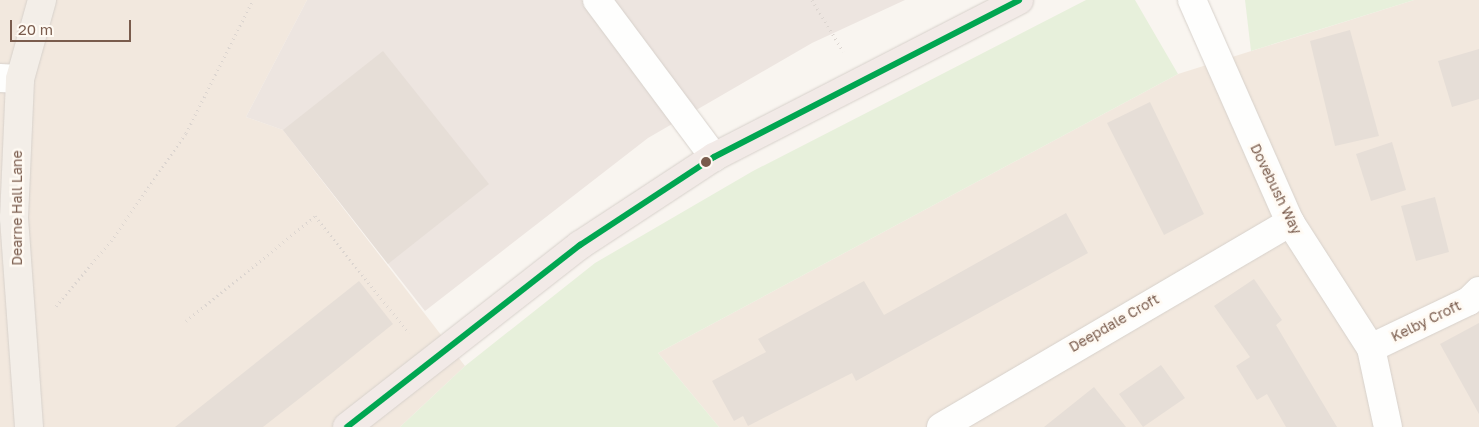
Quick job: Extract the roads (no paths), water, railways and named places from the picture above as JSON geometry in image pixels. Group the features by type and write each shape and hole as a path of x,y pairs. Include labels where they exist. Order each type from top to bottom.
{"highway":[{"path":"347,427 580,245 714,158 860,80 1019,0"}],"main road":[{"name":"Dearne Hall Lane","path":"33,424 20,348 10,79 42,0"}],"street":[{"path":"597,0 714,158"},
{"name":"Dovebush Way","path":"1192,0 1290,222 1371,348 1388,427"},
{"name":"Deepdale Croft","path":"941,427 1290,222"},
{"name":"Kelby Croft","path":"1371,348 1469,301 1479,291"}]}
